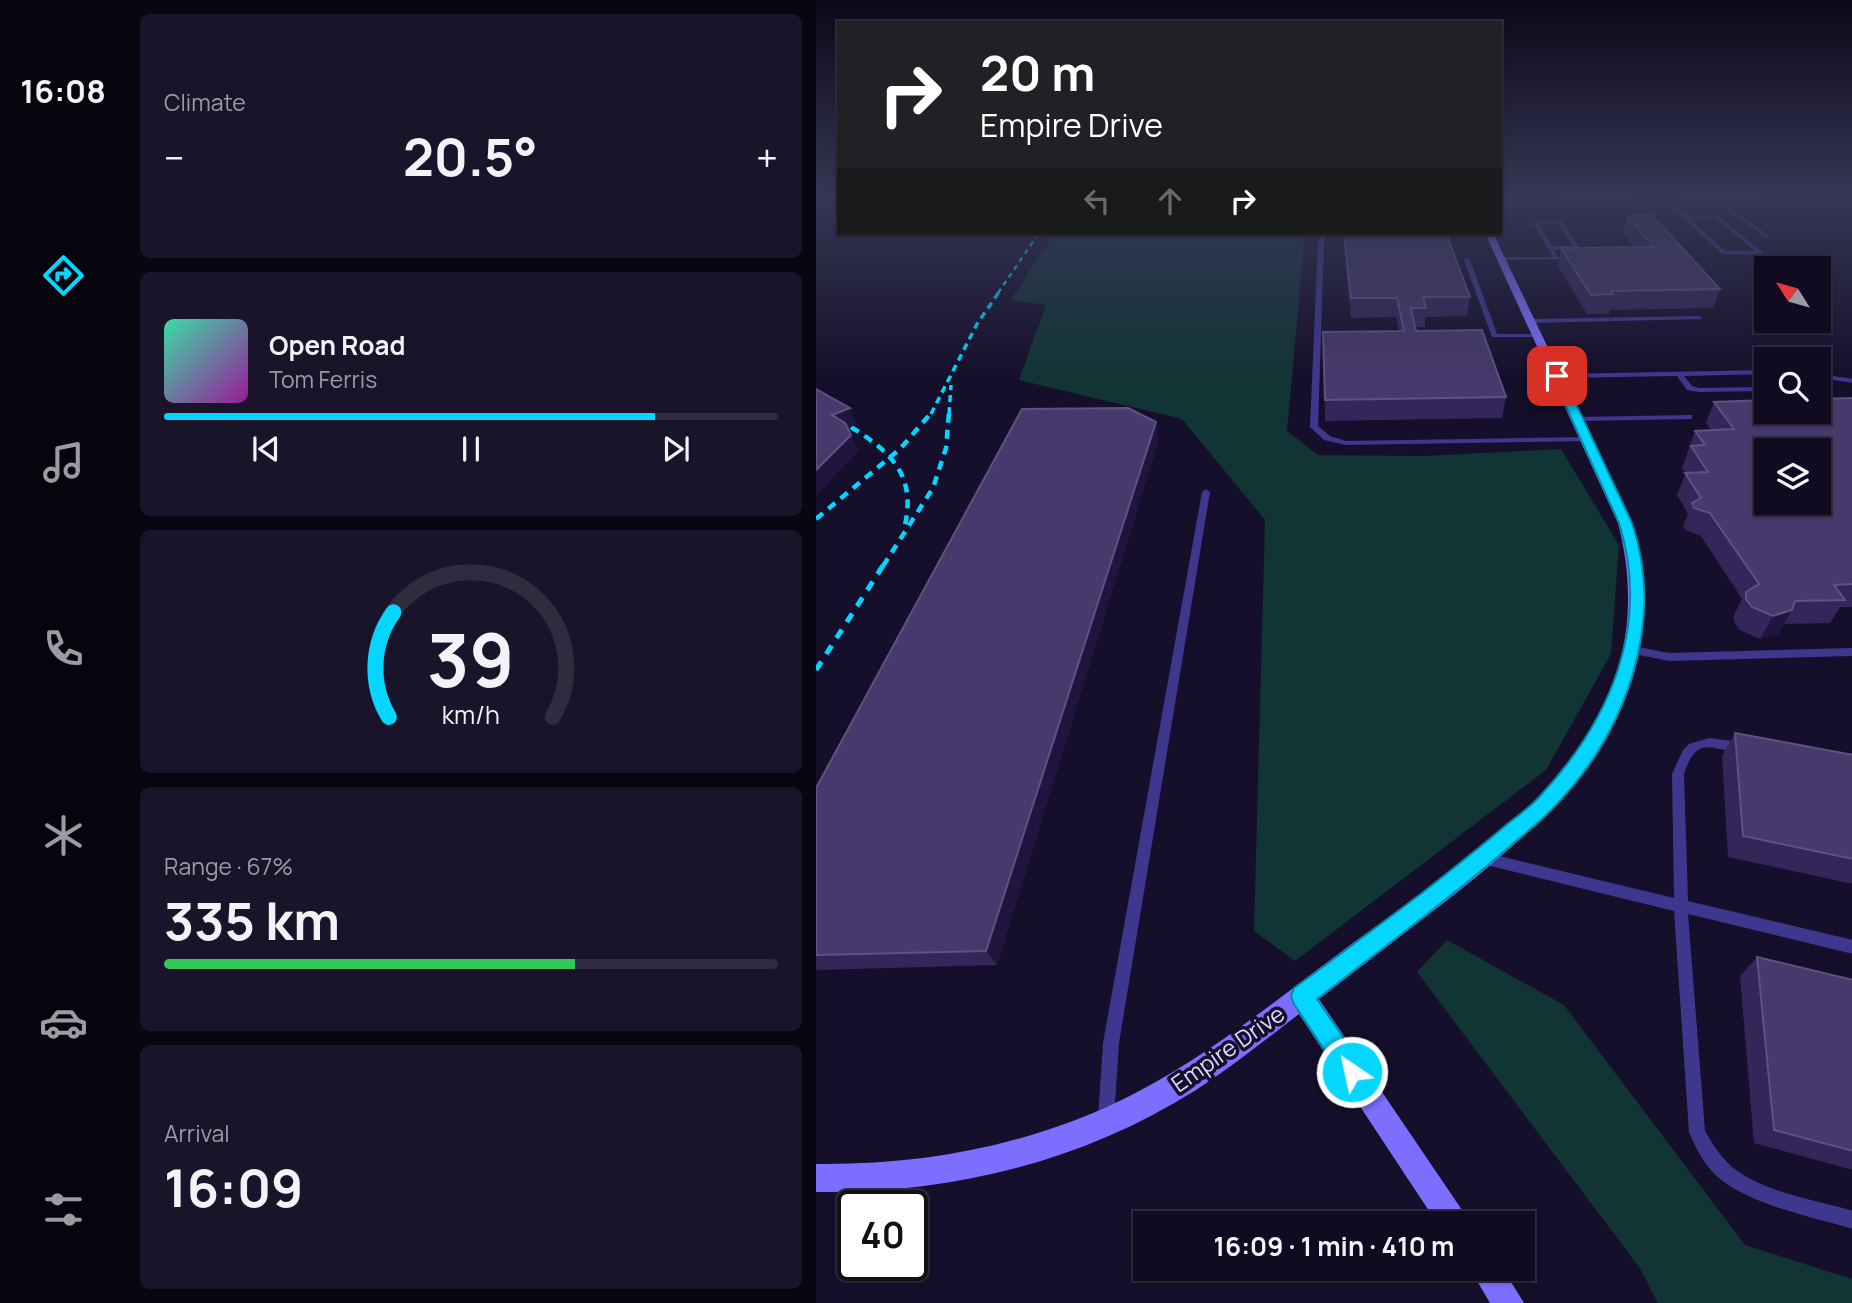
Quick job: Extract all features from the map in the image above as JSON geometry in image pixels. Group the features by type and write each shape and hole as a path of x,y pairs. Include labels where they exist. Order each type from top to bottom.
{"street":[{"name":"Empire Drive","path":"816,1178 881,1179 943,1173 1026,1152 1106,1122 1162,1095 1218,1059 1482,858 1546,803 1576,766 1616,700 1627,674 1638,615 1638,587 1632,543 1587,439 1502,259"},
{"path":"1302,996 1446,1211"},
{"path":"1493,1281 1508,1303"}],"lane":[{"path":"1320,258 1314,427 1327,438 1346,443 1587,439"},
{"path":"1502,259 1573,258"},
{"path":"1467,260 1494,336 1535,328 1699,318"},
{"path":"1557,376 1754,372"},
{"path":"1679,374 1690,388 1699,390 1754,389"},
{"path":"1831,378 1853,381"},
{"path":"1577,419 1689,417"},
{"path":"1106,1122 1111,1042 1206,492"},
{"path":"1633,650 1669,657 1853,652"},
{"path":"1759,751 1719,743 1704,743 1693,747 1683,757 1678,774 1680,906 1697,1132 1708,1154 1728,1174 1758,1189 1853,1220"},
{"path":"1482,858 1853,947"}],"green space":[{"path":"1038,258 1303,258 1287,431 1318,455 1423,456 1561,449 1619,545 1611,654 1546,770 1295,961 1254,931 1265,520 1182,419 1019,380 1046,305 1011,300"},
{"path":"1447,940 1564,1005 1745,1245 1852,1279 1852,1303 1658,1303 1639,1267 1417,972"}],"building":[{"path":"1347,258 1455,258 1470,297 1423,297 1426,308 1411,308 1416,331 1482,330 1506,397 1325,400 1323,332 1404,331 1397,298 1351,298"},
{"path":"1567,258 1691,258 1720,289 1611,291 1613,294 1591,295"},
{"path":"816,389 850,408 832,415 845,423 851,435 816,470"},
{"path":"1853,398 1853,584 1834,585 1845,600 1795,601 1792,610 1773,616 1752,607 1746,599 1746,592 1759,584 1710,513 1694,508 1692,503 1701,498 1685,473 1708,472 1691,446 1705,445 1695,431 1734,429 1714,402 1754,400 1754,424 1831,424 1831,399"},
{"path":"1128,408 1156,422 986,951 816,955 816,788 1022,409"},
{"path":"1735,733 1853,755 1853,859 1743,836"},
{"path":"1757,957 1853,980 1853,1151 1774,1130"}],"railway":[{"path":"998,293 1022,258"},
{"path":"931,414 977,324 999,292"},
{"path":"949,414 951,385"},
{"path":"890,457 932,412"},
{"path":"883,566 933,488 946,448 949,412"},
{"path":"851,427 890,457"},
{"path":"816,519 890,457"},
{"path":"890,457 903,479 907,492 905,525"},
{"path":"816,670 884,564"}],"route":[{"path":"1352,1072 1302,996 1472,867 1546,803 1601,730 1627,674 1638,615 1636,561 1632,543 1557,376"}]}
